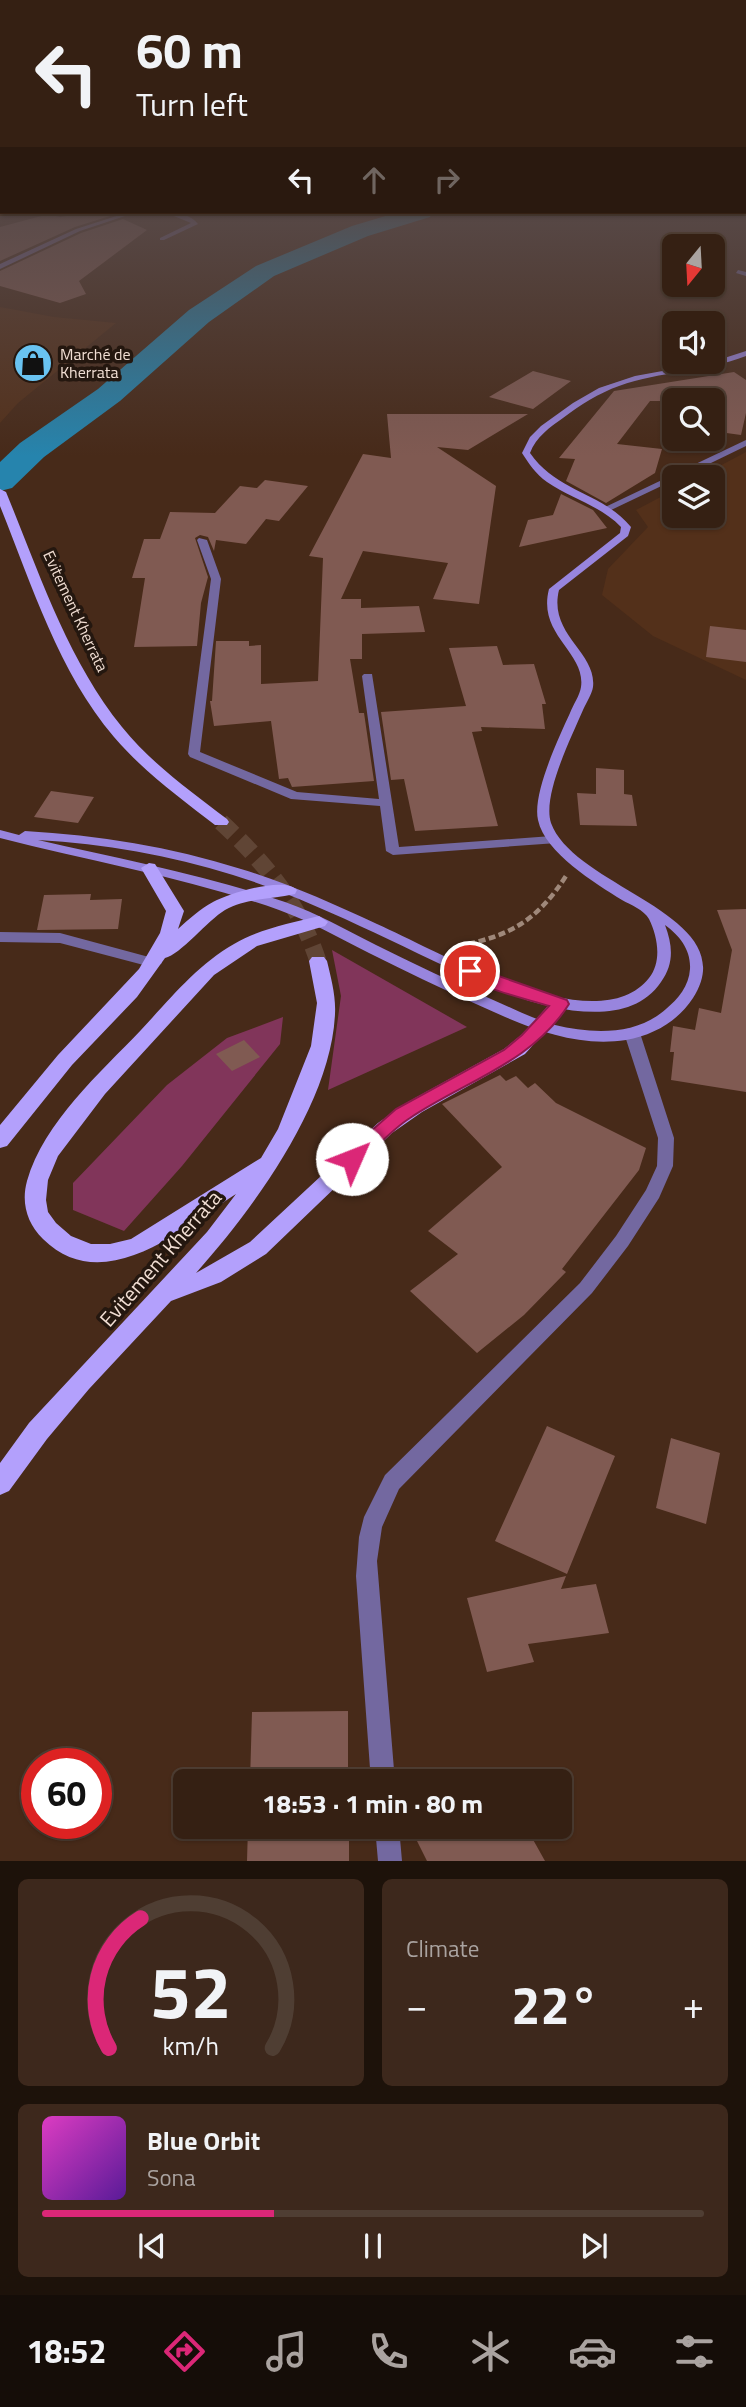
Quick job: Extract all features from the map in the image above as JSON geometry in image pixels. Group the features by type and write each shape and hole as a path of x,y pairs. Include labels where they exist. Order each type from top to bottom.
{"main road":[{"path":"0,834 149,868 245,895 319,922 493,1007 541,1026 582,1035 610,1037 657,1025 681,1003 695,985 699,967 692,944 679,928 575,860 552,840 542,818 544,796 587,687 587,675 557,627 550,612 549,600 554,589 625,534 626,527 606,509 543,477 526,453 529,441 568,410 619,383 711,365 746,353"},
{"name":"Evitement Kherrata","path":"0,492 80,675 116,729 154,771 221,822"},
{"path":"0,834 90,840 156,851 237,872 289,890 492,981 561,1004 610,1005 633,999 647,991 657,979 666,956 665,938 653,913"},
{"path":"149,868 175,911 155,963"},
{"path":"0,1140 43,1084 200,917 215,906 245,895 289,890"},
{"path":"267,1164 139,1245 123,1251 90,1253 75,1249 51,1232 36,1210 37,1184 50,1152 105,1082 183,995 206,972 250,942 269,934 319,922"},
{"name":"Evitement Kherrata","path":"0,1483 36,1431 215,1238 267,1164 299,1109 317,1060 326,1004 318,961"},
{"path":"164,1294 190,1287 237,1263 258,1248 402,1114 510,1054 561,1004"}],"street":[{"path":"606,509 746,443"},
{"path":"202,540 216,579 194,754 295,796 387,803"},
{"path":"368,676 393,850 552,840"},
{"path":"0,937 60,938 155,963"},
{"path":"382,1769 367,1576 366,1547 372,1517 392,1482 586,1288 622,1241 653,1193 666,1166 666,1138 632,1033"},
{"path":"388,1839 390,1861"}],"path":[{"path":"427,952 472,944 519,928 539,915 553,898 575,860"}],"shaded area":[{"name":"Marché de Kherrata","path":"0,307 54,317 116,323 18,403 0,423"},
{"path":"746,452 746,680 653,636 602,595 608,569 648,527 636,510 662,496 662,528 725,528 725,465 722,465"},
{"path":"332,950 467,1027 328,1090 341,996"},
{"path":"283,1017 280,1044 182,1166 124,1231 73,1210 73,1183 167,1085 227,1038"}],"building":[{"path":"0,282 79,282 86,294 60,303 0,286"},
{"path":"533,371 571,381 533,409 489,397"},
{"path":"734,372 746,380 746,413 741,435 725,433 725,388 662,388 662,401 650,401 617,444 662,449 655,473 606,503 566,481 575,459 559,458 614,391"},
{"path":"387,414 528,414 468,450 437,447 496,486 479,604 433,599 448,563 363,551 341,599 361,599 361,608 419,606 425,632 362,634 362,659 350,659 359,713 364,713 374,781 292,787 288,778 279,779 271,721 214,726 210,701 216,641 249,641 249,646 261,645 261,684 318,681 323,558 309,556 363,454 391,458"},
{"path":"265,480 308,486 279,521 266,519 246,544 216,540 214,551 208,537 200,535 195,538 208,577 201,603 197,646 134,647 145,578 132,578 144,539 160,539 170,512 215,513 240,486 257,488"},
{"path":"561,494 593,510 607,528 519,547 528,520 553,515"},
{"path":"710,626 746,630 746,662 706,657"},
{"path":"497,646 503,665 534,664 546,704 542,704 545,729 481,727 482,731 472,732 498,826 415,831 404,779 391,780 381,712 466,706 449,648"},
{"path":"596,768 624,770 624,794 632,795 637,826 580,825 577,793 596,794"},
{"path":"51,791 94,797 78,823 34,817"},
{"path":"91,894 90,900 122,899 118,929 37,930 44,895"},
{"path":"746,909 746,1092 671,1080 673,1026 695,1030 699,1008 721,1013 732,950 717,910"},
{"path":"244,1040 260,1057 232,1071 216,1054"},
{"path":"500,1075 506,1081 516,1076 528,1088 535,1083 556,1103 646,1148 639,1170 562,1269 566,1272 524,1315 477,1353 410,1291 458,1254 428,1231 502,1167 442,1104"},
{"path":"547,1426 615,1456 567,1574 495,1541"},
{"path":"671,1438 720,1453 706,1524 656,1508"},
{"path":"566,1576 561,1589 596,1584 609,1633 528,1644 534,1662 487,1672 467,1598"},
{"path":"348,1711 348,1769 250,1769 252,1712"},
{"path":"248,1839 349,1839 349,1861 247,1861"},
{"path":"416,1839 533,1839 545,1861 427,1861"}],"waterway":[{"path":"0,481 32,450 109,395 199,316 249,282"}],"tunnel":[{"path":"221,822 252,853 291,902 318,961"}],"place":[{"name":"Marché de Kherrata","path":"33,363"}],"route":[{"path":"352,1159 402,1114 510,1054 528,1040 561,1004 470,971"}]}
